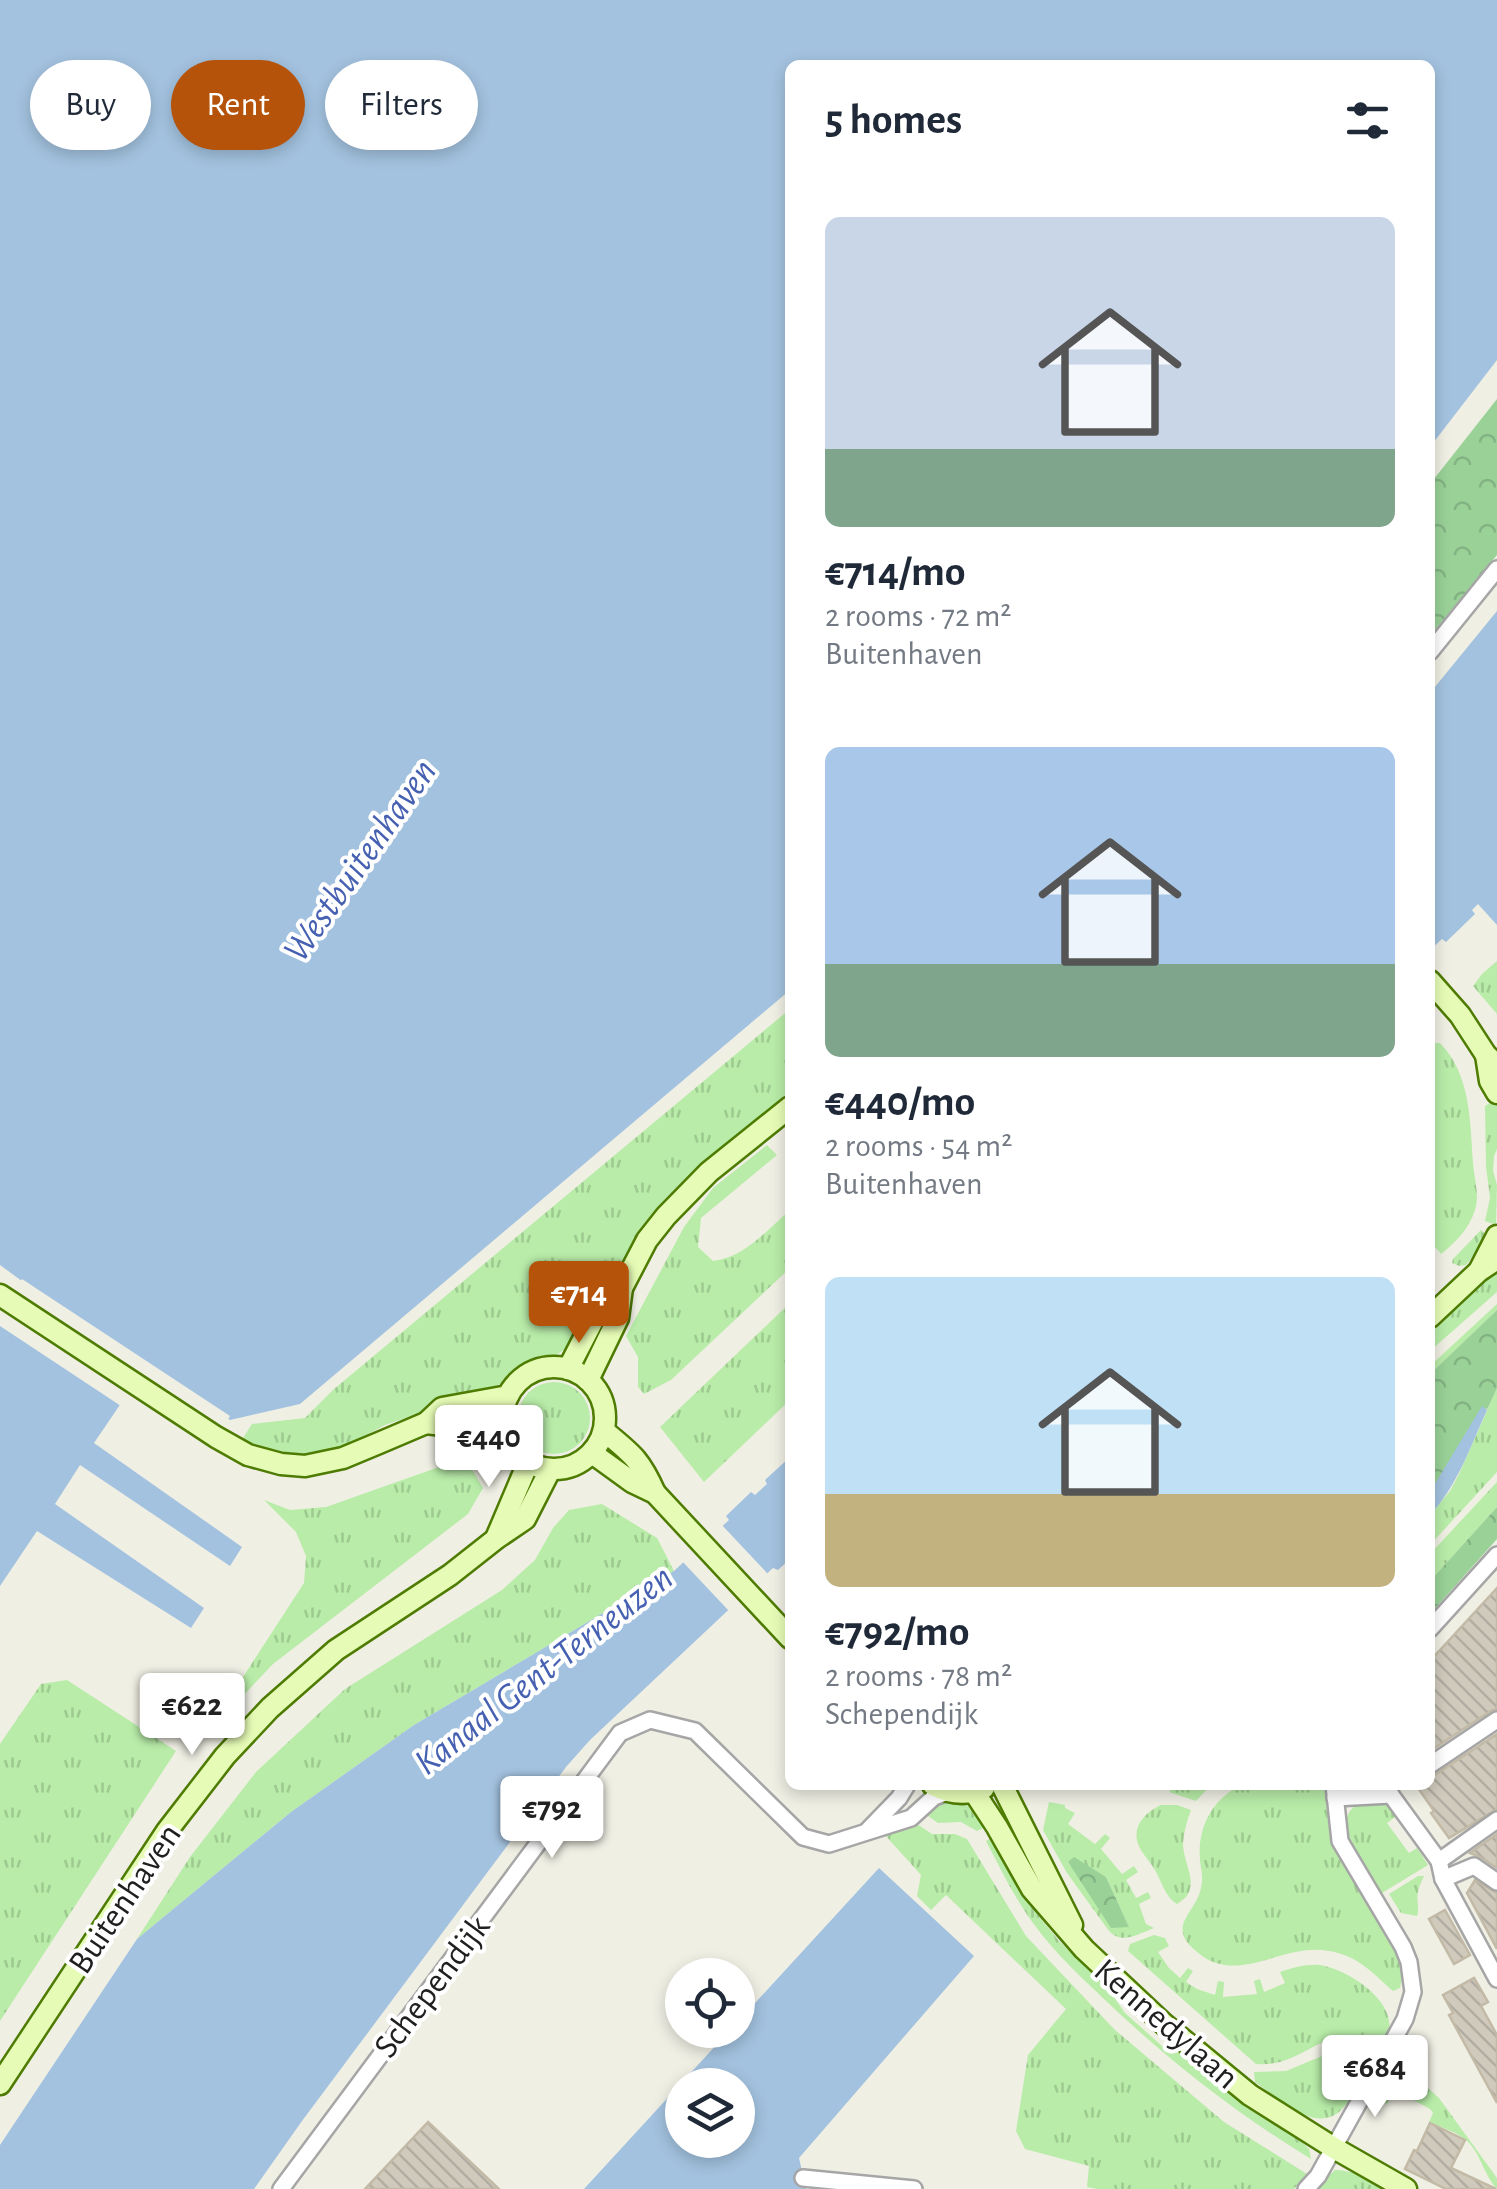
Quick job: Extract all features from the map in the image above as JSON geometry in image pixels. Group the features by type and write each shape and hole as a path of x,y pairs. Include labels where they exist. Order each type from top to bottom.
{"main road":[{"path":"1435,987 1460,1014 1491,1060 1490,1081 1497,1093"},
{"path":"588,1380 618,1318 622,1288 647,1240 708,1172 785,1110"},
{"path":"1435,1313 1488,1265 1497,1236"},
{"path":"568,1369 599,1309 622,1288"},
{"path":"4,1297 216,1437 248,1455 281,1464 305,1466 343,1458 426,1423 442,1408 508,1396"},
{"path":"557,1367 588,1380 604,1408 604,1430 592,1454 573,1466 550,1470 528,1463 506,1437 503,1420 508,1396 516,1384 535,1371 557,1367"},
{"path":"426,1423 451,1426 503,1420"},
{"path":"604,1430 637,1458 656,1494"},
{"path":"592,1454 656,1494 785,1633"},
{"name":"Buitenhaven","path":"497,1538 528,1463"},
{"name":"Buitenhaven","path":"0,2084 167,1831 226,1756 270,1708 336,1650 526,1519 550,1470"},
{"path":"948,1790 961,1794 975,1790"},
{"name":"Kennedylaan","path":"983,1790 997,1826 1032,1889 1084,1949 1164,2025 1250,2096 1406,2189"},
{"name":"Kennedylaan","path":"1004,1790 1084,1949"}],"street":[{"path":"1435,646 1497,569"},
{"path":"1435,1624 1497,1555"},
{"name":"Schependijk","path":"281,2189 620,1732 650,1720 695,1731 802,1837 829,1844 911,1818 939,1790"},
{"path":"1435,1762 1497,1720"},
{"path":"866,1832 904,1790"},
{"path":"1306,2189 1318,2176 1405,2019 1412,1992 1410,1962 1404,1947 1340,1841 1334,1792 1396,1790 1439,1861 1443,1879 1497,1979"},
{"path":"1439,1861 1497,1820"},
{"path":"1443,1879 1474,1866 1497,1882"},
{"path":"803,2178 914,2189"}],"green space":[{"path":"1497,399 1497,555 1435,630 1435,478"},
{"path":"1497,961 1497,1014 1473,986"},
{"path":"785,1013 785,1096 665,1199 572,1344 488,1390 385,1425 342,1448 295,1456 241,1441 252,1424 305,1418 334,1389"},
{"path":"1435,1043 1440,1043 1450,1056 1463,1084 1477,1193 1469,1223 1441,1254 1435,1247"},
{"path":"1495,1100 1496,1225 1485,1221 1490,1198 1485,1106"},
{"path":"767,1145 777,1155 701,1218 698,1247 713,1261 735,1255 785,1214 785,1273 671,1380 644,1394 638,1387 638,1357 626,1336 684,1227 713,1188"},
{"path":"1481,1230 1488,1236 1466,1265 1452,1263 1453,1259"},
{"path":"1497,1270 1497,1292 1435,1347 1435,1327"},
{"path":"1497,1304 1497,1310 1435,1369 1435,1361"},
{"path":"785,1308 785,1405 704,1482 660,1427"},
{"path":"1497,1310 1497,1388 1487,1410 1435,1485 1435,1369"},
{"path":"554,1382 579,1393 590,1418 579,1443 554,1454 529,1443 518,1418 529,1393"},
{"path":"1497,1388 1497,1472 1435,1540 1435,1509 1459,1474"},
{"path":"456,1461 473,1471 483,1488 468,1514 273,1664 204,1737 304,1583 306,1556 296,1532 264,1500 290,1510 326,1507"},
{"path":"1497,1482 1497,1507 1435,1575 1435,1549"},
{"path":"602,1504 657,1538 674,1571 414,1725 291,1812 137,1939 190,1857 256,1772 345,1689 502,1590 535,1560 553,1528 569,1510"},
{"path":"1497,1507 1497,1539 1435,1608 1435,1575"},
{"path":"67,1680 176,1751 0,2021 0,1744 41,1684"},
{"path":"1171,1790 1206,1790 1196,1801"},
{"path":"1325,1790 1334,1849 1396,1951 1403,1974 1400,1988 1393,1991 1357,1961 1340,1953 1311,1950 1227,1965 1212,1961 1188,1943 1183,1926 1201,1890 1203,1831 1213,1809 1230,1792"},
{"path":"1377,1800 1388,1804 1398,1815 1387,1823 1409,1853 1417,1848 1428,1865 1382,1893 1357,1854 1347,1825 1349,1813 1358,1804"},
{"path":"947,1801 970,1808 988,1826 977,1831 961,1822 938,1823 924,1813"},
{"path":"1049,1802 1065,1805 1075,1813 1068,1824 1095,1844 1105,1834 1110,1838 1101,1849 1122,1874 1134,1866 1138,1872 1126,1880 1136,1898 1148,1892 1151,1898 1139,1904 1146,1924 1154,1928 1125,1938 1109,1931 1067,1873 1043,1830","holes":["1074,1858 1106,1877 1129,1927 1068,1863"]},
{"path":"1161,1805 1191,1810 1183,1843 1191,1884 1185,1898 1177,1904 1138,1843 1140,1823"},
{"path":"914,1822 932,1834 955,1834 967,1839 1026,1936 1115,2030 1224,2122 1307,2174 1294,2189 1098,2189 1087,2187 1089,2166 1025,2149 1016,2131 1028,2055 1066,2009 946,1895 931,1910 917,1896 921,1875 885,1835"},
{"path":"994,1836 1038,1915 1107,1987 1125,2013 1162,2046 1184,2055 1303,2143 1311,2159 1256,2124 1178,2065 1069,1965 1015,1896 986,1841"},
{"path":"1074,1857 1106,1877 1129,1927 1111,1928 1068,1862"},
{"path":"1424,1876 1418,1892 1417,1916 1401,1913 1389,1894"},
{"path":"1154,1935 1165,1938 1169,1946 1158,1952 1180,1978 1188,1968 1193,1971 1186,1982 1215,1995 1218,1981 1224,1982 1223,1997 1257,1994 1254,1981 1260,1979 1264,1992 1285,1983 1280,1972 1319,1965 1330,1967 1354,1979 1376,1997 1389,2018 1388,2031 1382,2044 1341,2037 1281,2062 1256,2064 1128,1951 1130,1944"},
{"path":"1353,2047 1375,2054 1352,2096 1333,2116 1310,2117 1298,2112 1255,2082 1254,2072 1286,2071"},
{"path":"1392,2063 1439,2098 1497,2178 1497,2189 1466,2140 1429,2122 1433,2113 1430,2109 1395,2090 1387,2104 1378,2099 1376,2091"},
{"path":"1335,2170 1360,2175 1381,2189 1318,2189"}],"water":[{"name":"Westbuitenhaven","path":"0,0 1497,0 1497,360 1435,441 1435,60 785,60 785,994 300,1404 230,1420 147,1365 94,1443 242,1547 230,1566 80,1465 55,1504 204,1608 191,1628 37,1531 0,1586 0,1322 26,1284 0,1265"},
{"path":"1497,611 1497,925 1478,904 1472,910 1475,914 1446,942 1442,939 1435,945 1435,687"},
{"path":"1482,1406 1487,1410 1463,1465 1435,1508 1435,1484"},
{"name":"Kanaal Gent-Terneuzen","path":"785,1462 785,1564 778,1570 773,1568 566,1767 254,2189 0,2189 0,2145 137,1939 291,1812 414,1725 674,1571 729,1520 726,1516 751,1492 755,1495 767,1484 765,1480"},
{"path":"879,1868 974,1956 799,2158 806,2189 584,2189 665,2101 665,2158 755,2158 755,2068 695,2068 713,2048 755,2048 755,2003"}],"pier":[{"path":"22,1279 230,1416 226,1423 149,1371 124,1408 0,1326 0,1313"},
{"path":"720,1523 768,1574 729,1611 681,1560"}],"building":[{"path":"1497,1588 1497,1709 1435,1748 1435,1656"},
{"path":"1497,1734 1497,1809 1449,1838 1419,1790 1435,1790 1436,1774"},
{"path":"1497,1834 1497,1868 1470,1853"},
{"path":"1475,1880 1497,1893 1497,1949 1467,1893"},
{"path":"1445,1910 1470,1955 1454,1964 1429,1919"},
{"path":"1474,1978 1488,2002 1481,2006 1497,2035 1497,2103 1449,2015 1453,2013 1443,1995"},
{"path":"428,2122 499,2189 365,2189"},
{"path":"1430,2123 1465,2140 1451,2168 1496,2189 1446,2189 1405,2169"}]}
